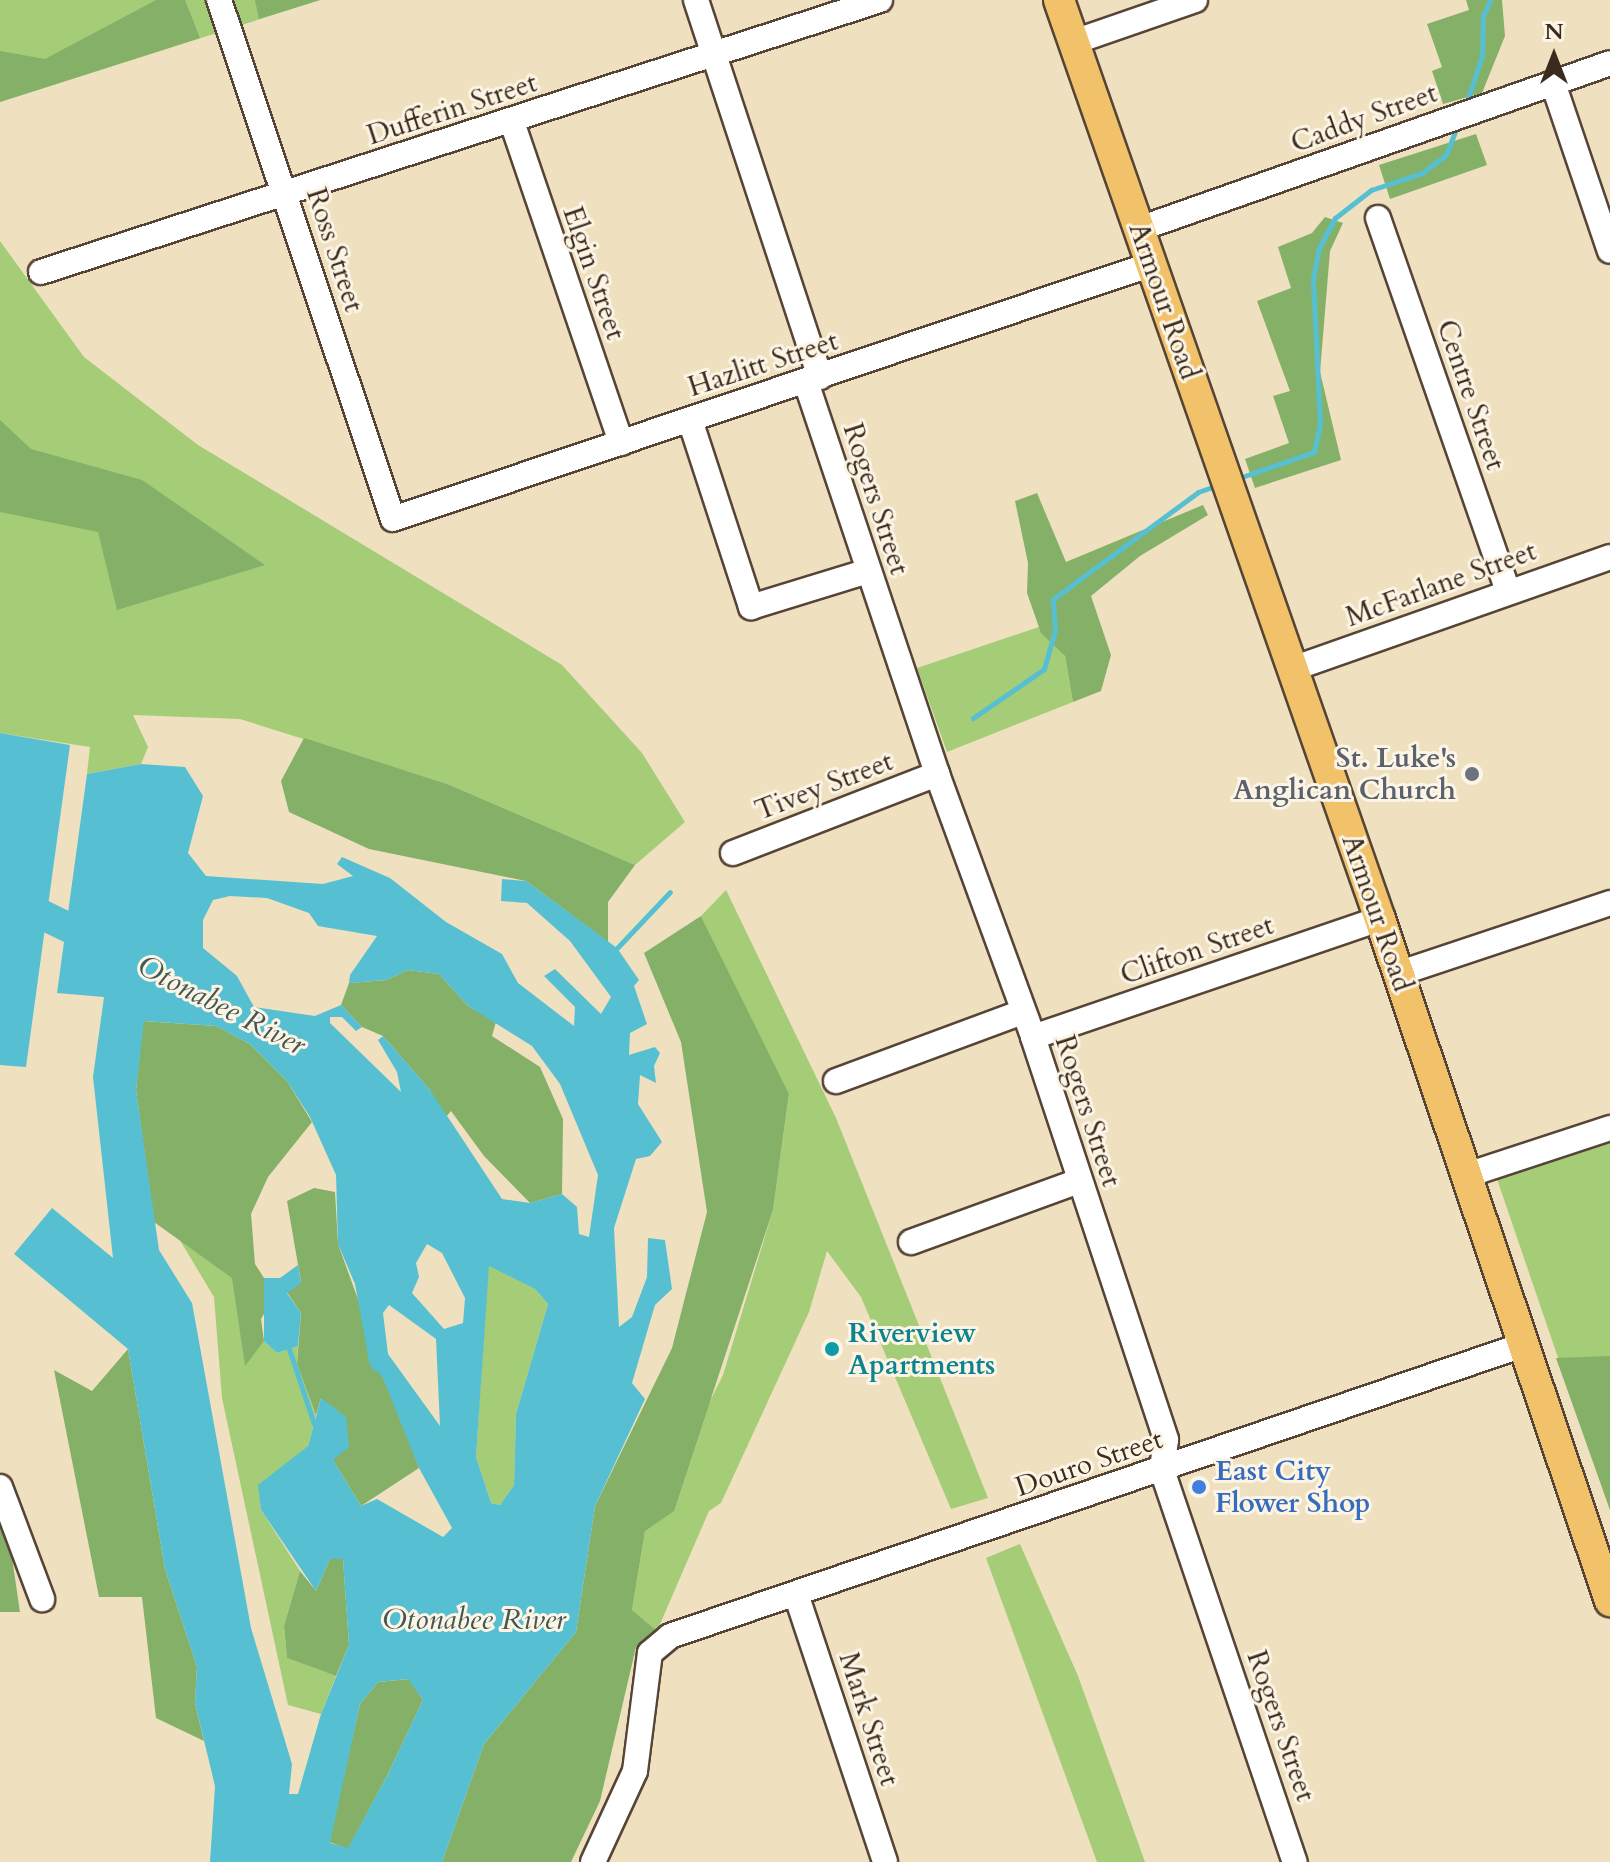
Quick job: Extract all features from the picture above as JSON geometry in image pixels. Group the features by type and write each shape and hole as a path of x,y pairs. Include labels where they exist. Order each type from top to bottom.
{"main road":[{"name":"Armour Road","path":"1059,0 1380,919 1526,1344 1610,1601"}],"street":[{"name":"Ross Street","path":"219,0 393,519"},
{"name":"Rogers Street","path":"696,0 813,379 868,571 937,774 1033,1037 1166,1440 1162,1470 1295,1862"},
{"name":"Dufferin Street","path":"41,272 512,122 880,0"},
{"path":"1074,42 1195,0"},
{"name":"Caddy Street","path":"1139,229 1610,63"},
{"path":"1553,83 1610,251"},
{"name":"Elgin Street","path":"512,122 621,443"},
{"name":"Centre Street","path":"1378,218 1508,591"},
{"name":"Hazlitt Street","path":"393,519 1152,264"},
{"path":"690,420 751,607 868,571"},
{"name":"McFarlane Street","path":"1292,669 1610,557"},
{"name":"Tivey Street","path":"733,853 937,774"},
{"path":"1397,974 1610,903"},
{"name":"Clifton Street","path":"1033,1037 1380,919"},
{"path":"836,1081 1023,1012"},
{"path":"1467,1175 1610,1128"},
{"path":"911,1242 1079,1181"},
{"name":"Douro Street","path":"593,1862 635,1771 650,1653 670,1636 1526,1344"},
{"path":"0,1487 42,1599"},
{"name":"Mark Street","path":"796,1594 885,1862"}],"green space":[{"path":"0,0 320,0 0,102"},
{"path":"156,0 185,0 200,38 0,102 0,51 45,59"},
{"path":"255,0 320,0 259,19"},
{"path":"1466,0 1502,0 1505,36 1482,93 1443,104 1432,71 1442,67 1427,24 1469,10"},
{"path":"1476,134 1487,165 1390,199 1379,165"},
{"path":"1325,217 1343,223 1330,251 1320,372 1341,460 1255,488 1245,459 1289,443 1273,396 1290,391 1257,301 1291,288 1278,247 1312,233"},
{"path":"0,241 84,357 198,445 562,665 642,753 685,822 635,865 450,785 240,719 133,715 148,747 141,764 87,774 90,747 0,733"},
{"path":"0,420 31,449 142,480 265,565 117,610 98,532 0,512"},
{"path":"1037,493 1066,562 1203,505 1208,515 1140,556 1091,596 1111,655 1101,691 1073,702 1065,656 1041,633 1027,593 1028,563 1015,501"},
{"path":"1039,627 1065,656 1073,702 947,752 917,668"},
{"path":"304,738 450,785 635,865 608,902 608,942 526,881 369,849 289,812 281,781"},
{"path":"726,890 836,1118 988,1498 951,1509 861,1297 827,1251 809,1312 721,1503 709,1511 657,1631 632,1610 645,1531 723,1375 773,1210 789,1095 701,916"},
{"path":"701,916 789,1094 773,1210 674,1511 645,1531 632,1610 657,1631 636,1647 600,1801 571,1862 442,1862 484,1744 576,1632 595,1506 672,1348 707,1212 681,1042 644,953"},
{"path":"408,970 439,974 468,1006 496,1022 492,1036 540,1067 563,1119 562,1194 530,1203 484,1156 451,1111 445,1118 430,1090 383,1036 362,1027 341,1005 349,983 386,980"},
{"path":"143,1021 216,1026 250,1044 287,1081 312,1122 268,1177 251,1214 255,1264 264,1278 268,1307 261,1319 264,1341 245,1366 232,1278 154,1222 136,1090"},
{"path":"1610,1141 1610,1510 1497,1179"},
{"path":"314,1188 335,1192 338,1244 419,1468 361,1506 333,1460 321,1398 316,1415 297,1364 301,1313 287,1292 301,1282 287,1201"},
{"path":"178,1237 233,1278 245,1365 264,1341 277,1353 298,1346 297,1364 316,1415 308,1446 259,1486 261,1510 300,1571 284,1626 287,1658 336,1676 321,1714 288,1705 222,1398 214,1297"},
{"path":"488,1265 535,1289 548,1304 516,1414 514,1485 500,1505 491,1503 476,1457"},
{"path":"128,1349 165,1569 197,1667 195,1703 204,1741 156,1718 142,1597 99,1597 54,1370 92,1391"},
{"path":"1610,1356 1610,1510 1556,1358"},
{"path":"0,1528 12,1558 20,1612 0,1612"},
{"path":"1020,1544 1078,1676 1145,1862 1097,1862 986,1558"},
{"path":"330,1559 343,1559 349,1645 336,1676 287,1658 284,1626 300,1571 316,1591"},
{"path":"409,1679 423,1700 387,1776 348,1849 329,1842 360,1704 378,1682"}],"water":[{"path":"0,733 70,745 26,1067 0,1065"},
{"name":"Otonabee River","path":"141,764 185,767 203,796 188,853 206,876 323,884 353,876 337,864 342,857 390,878 446,922 502,954 518,983 574,1026 575,1007 544,976 555,969 601,1014 611,997 570,941 527,903 501,901 502,879 526,881 617,948 639,980 634,986 647,1024 630,1033 629,1055 655,1047 660,1053 654,1066 656,1083 640,1075 638,1104 662,1142 650,1156 636,1159 614,1228 619,1327 632,1317 647,1277 648,1238 665,1240 672,1289 655,1305 632,1383 645,1399 595,1506 576,1632 484,1744 442,1862 210,1862 215,1786 195,1703 197,1667 165,1569 128,1349 14,1254 52,1208 113,1258 93,1077 104,997 57,993 87,774","holes":["230,896 267,898 309,913 318,926 377,936 350,975 349,983 386,980 408,970 439,974 468,1006 532,1046 560,1084 598,1175 589,1237 579,1234 577,1207 562,1194 530,1203 502,1199 430,1090 383,1036 378,1040 397,1072 401,1092 330,1023 330,1017 342,1017 356,1031 362,1027 341,1005 315,1016 254,1007 237,976 203,948 203,920 213,900","144,1021 216,1026 250,1044 287,1081 310,1117 336,1175 338,1244 355,1284 370,1366 382,1376 419,1468 452,1528 443,1537 377,1499 361,1506 333,1460 349,1447 346,1417 321,1398 308,1446 258,1485 261,1510 316,1591 330,1559 343,1559 349,1645 321,1714 298,1794 289,1794 292,1764 251,1628 192,1303 159,1250 136,1090","427,1244 442,1253 465,1298 463,1323 444,1329 412,1293 419,1277 416,1263","489,1266 535,1289 548,1304 516,1414 514,1485 500,1505 491,1503 476,1457","389,1305 436,1339 440,1426 388,1354 383,1313","408,1679 423,1700 348,1848 330,1843 360,1704 378,1682"]},
{"path":"298,1265 301,1283 287,1293 301,1313 298,1346 277,1353 264,1341 264,1278 280,1278"}],"waterway":[{"path":"1465,107 1482,56 1483,16 1490,0"},
{"path":"1236,479 1314,452 1320,424 1313,279 1319,248 1335,218 1371,190 1422,173 1446,155 1457,127"},
{"path":"973,718 1044,669 1055,630 1053,599 1198,492 1218,485"},
{"path":"617,948 670,892"},
{"name":"Otonabee River","path":"0,894 102,944"},
{"path":"289,1349 314,1424"}],"place":[{"name":"St. Luke's Anglican Church","path":"1472,774"},
{"name":"Riverview Apartments","path":"832,1349"},
{"name":"East City Flower Shop","path":"1199,1487"}]}
